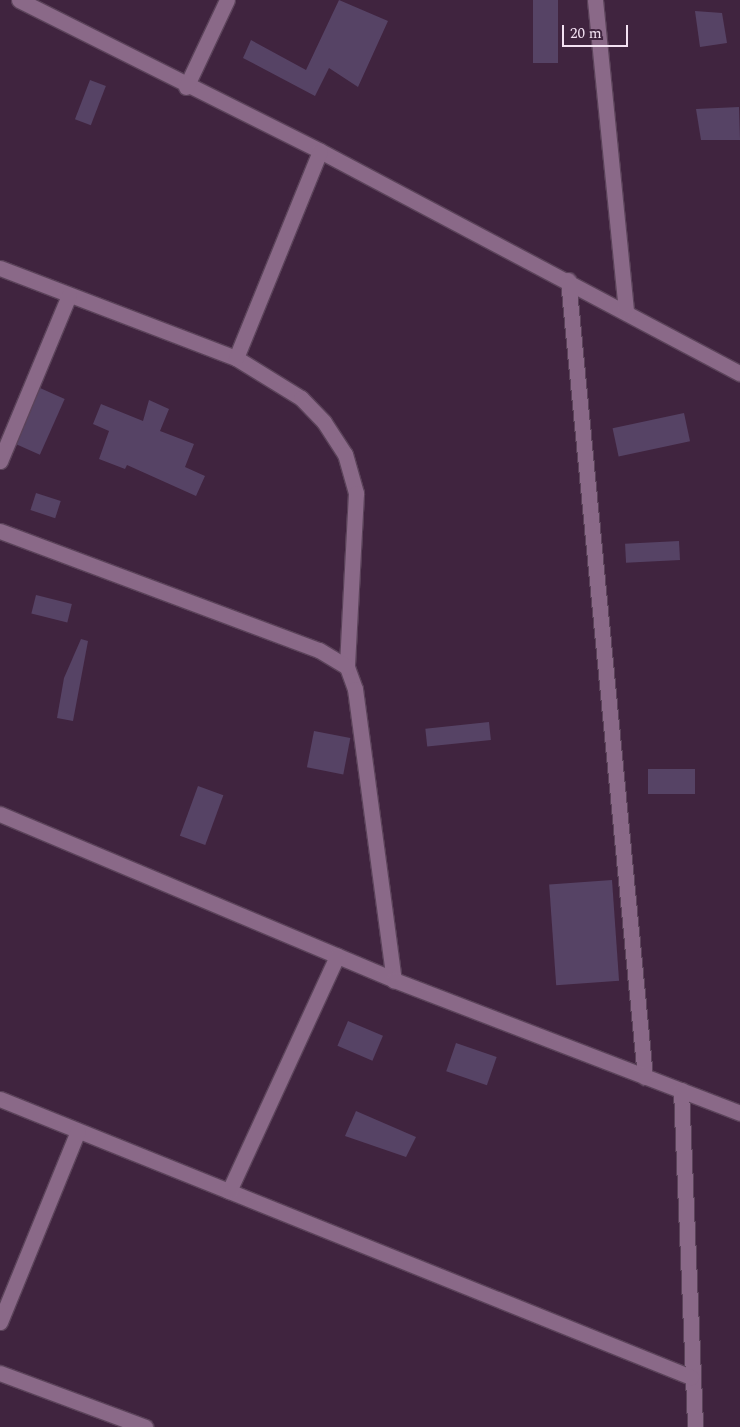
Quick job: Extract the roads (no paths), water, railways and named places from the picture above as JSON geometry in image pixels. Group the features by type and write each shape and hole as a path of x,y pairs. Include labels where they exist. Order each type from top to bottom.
{"street":[{"path":"19,0 186,86 320,151 568,280 740,373"},
{"path":"186,86 227,0"},
{"path":"595,0 626,311"},
{"path":"236,358 320,151"},
{"path":"0,268 236,358 302,398 324,422 345,454 356,493 347,667 355,689 394,980"},
{"path":"568,280 645,1078"},
{"path":"0,461 69,295"},
{"path":"0,531 319,650 347,667"},
{"path":"0,814 394,980 740,1113"},
{"path":"230,1191 337,956"},
{"path":"681,1090 691,1377 695,1427"},
{"path":"0,1099 691,1377"},
{"path":"0,1322 78,1131"},
{"path":"0,1373 146,1427"}]}
